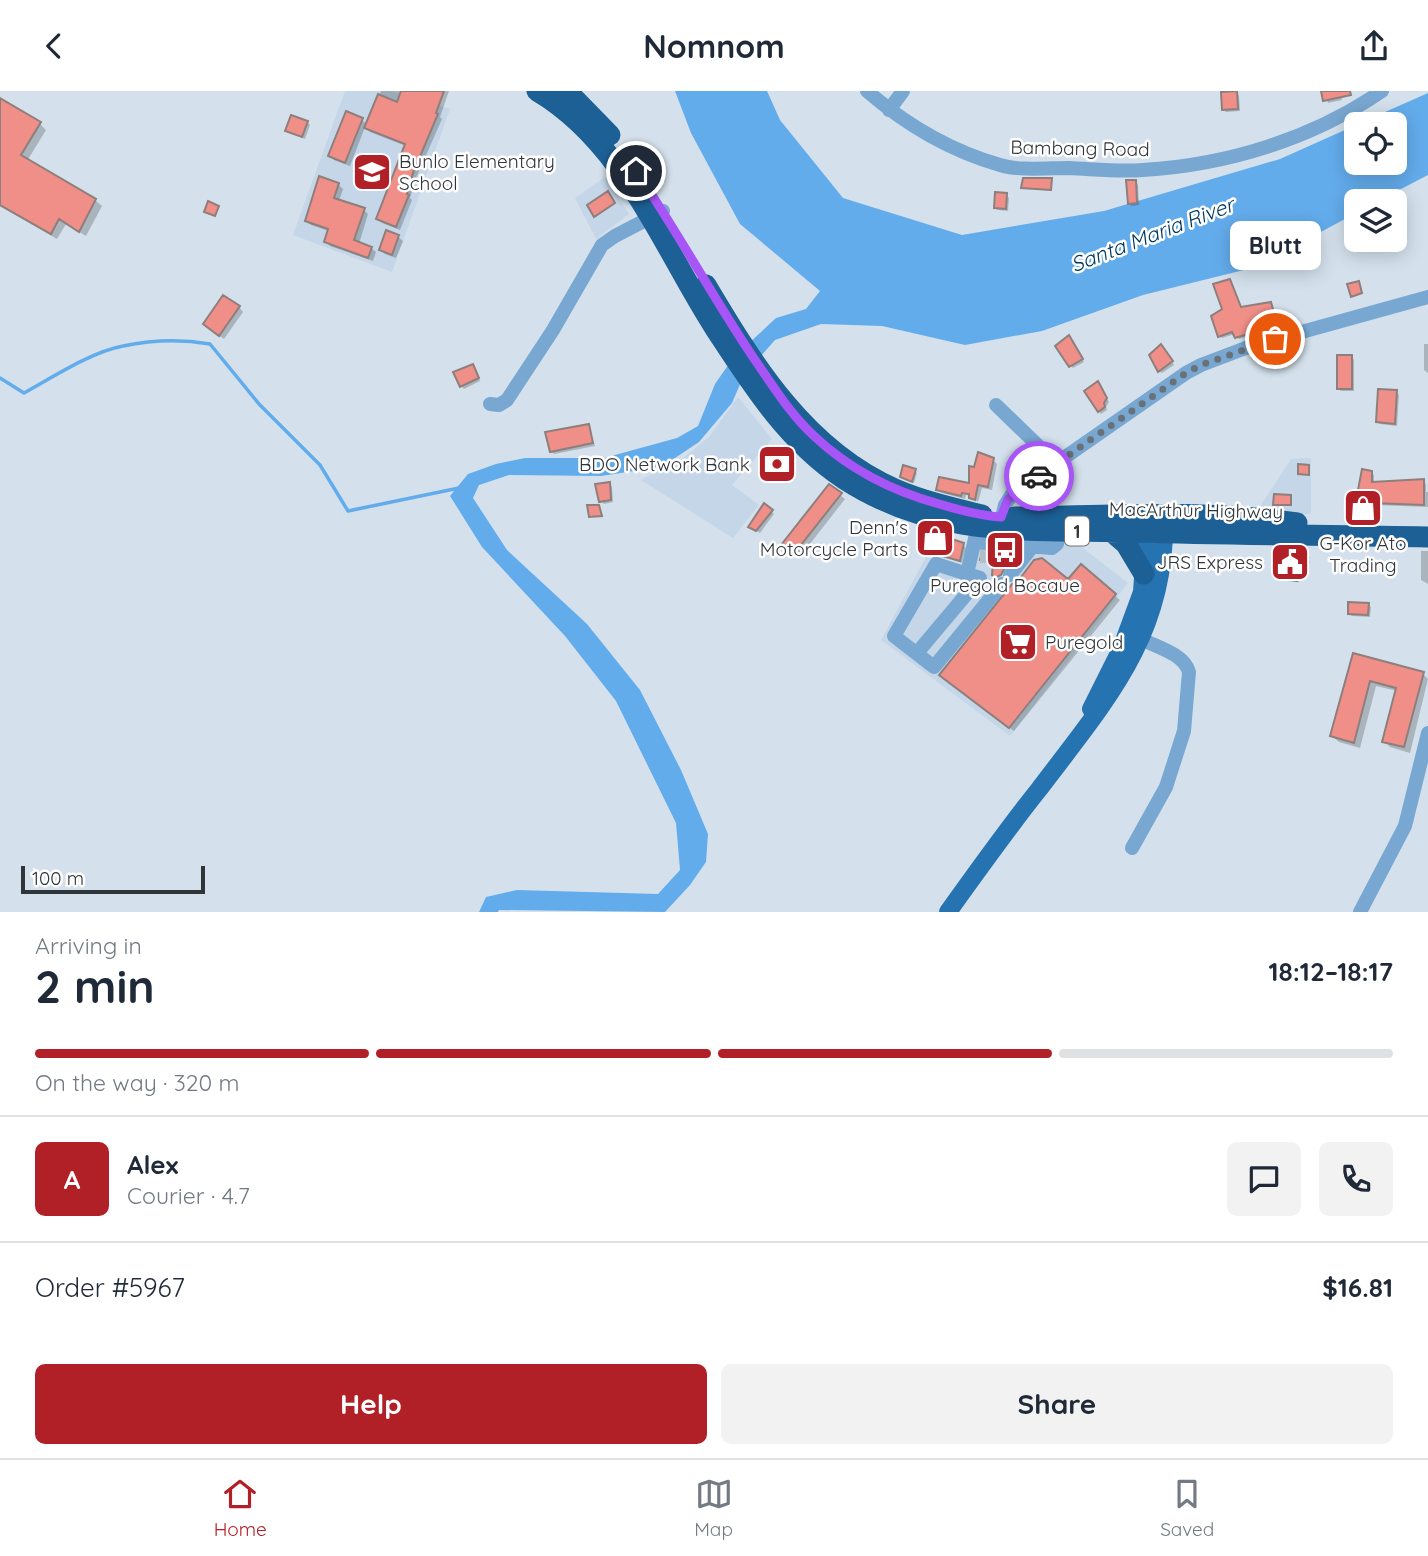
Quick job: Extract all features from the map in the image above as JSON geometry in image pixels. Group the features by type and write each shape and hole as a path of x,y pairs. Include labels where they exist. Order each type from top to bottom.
{"highway":[{"name":"MacArthur Highway","path":"537,91 559,104 586,129 657,214"},
{"name":"MacArthur Highway","path":"568,91 607,131 723,327 773,399 787,431 824,465 863,490 977,539 1000,524 1156,524 1428,537"},
{"name":"MacArthur Highway","path":"1060,524 1112,531 1156,524 1266,518 1302,524 1428,523"},
{"path":"1112,531 1126,544 1144,574"}],"main road":[{"path":"1083,732 1093,702 1121,649 1142,592 1156,524"},
{"path":"948,912 1008,828 1113,692 1136,652 1157,596 1156,524"}],"street":[{"name":"Bambang Road","path":"867,91 889,110 958,151 1003,167 1142,170 1225,160 1317,129 1382,91"},
{"path":"889,110 903,91"},
{"path":"490,404 499,405 507,400 553,330 602,245 657,214"},
{"path":"1000,524 1012,494 1153,395 1201,365 1275,339 1428,296"},
{"path":"996,405 1057,464"},
{"path":"1009,556 1052,548 1057,544 1060,524"},
{"path":"967,574 977,539 1029,552"},
{"path":"917,653 980,578 936,564 894,636 934,667 1029,552"},
{"path":"1132,848 1170,776 1184,731 1189,672 1187,664 1177,656 1141,639"},
{"path":"1360,912 1405,826 1428,733"}],"shaded area":[{"name":"Bunlo Elementary School","path":"345,91 391,91 450,109 392,272 293,235"},
{"path":"605,177 629,214 596,239 575,198"},
{"path":"738,397 772,439 732,485 759,505 733,538 641,480 682,459 709,437"},
{"path":"1311,458 1311,514 1259,515 1261,505 1291,459"},
{"path":"970,536 1075,542 1128,583 1010,736 881,640 926,557 963,569"}],"water":[{"name":"Santa Maria River","path":"675,91 767,91 780,120 843,198 962,235 1104,211 1280,159 1344,130 1344,175 1407,175 1407,112 1385,112 1428,93 1428,175 1401,189 1344,189 1344,219 1256,267 1143,295 1042,331 965,345 882,326 821,324 775,340 744,375 732,403 699,442 654,468 601,476 509,475 479,485 473,498 507,550 587,624 640,690 681,770 708,834 706,862 690,885 665,912 479,912 486,897 517,890 658,894 680,870 676,823 616,701 565,636 482,547 450,496 468,474 496,464 525,458 604,458 677,438 698,426 715,384 733,358 776,318 806,309 820,291 740,224 691,133"}],"building":[{"path":"401,91 444,91 396,227 376,219 405,144 364,128 378,94 397,102"},
{"path":"1237,91 1238,109 1222,110 1221,92"},
{"path":"1321,91 1350,91 1351,95 1323,101"},
{"path":"0,98 41,122 21,155 96,199 79,232 59,219 51,234 0,205"},
{"path":"346,111 363,118 345,163 328,156"},
{"path":"291,115 308,121 302,137 285,131"},
{"path":"319,176 339,183 334,198 365,208 354,240 372,247 368,258 324,242 328,229 305,221"},
{"path":"1023,178 1052,178 1051,190 1021,188"},
{"path":"1126,180 1136,180 1137,203 1128,204"},
{"path":"608,191 615,203 594,217 587,205"},
{"path":"995,192 1007,193 1006,209 994,208"},
{"path":"208,201 219,206 215,216 204,212"},
{"path":"386,230 399,235 392,255 379,250"},
{"path":"1230,279 1241,307 1271,302 1278,328 1265,332 1264,329 1235,338 1232,332 1218,337 1211,316 1222,309 1213,284"},
{"path":"1359,281 1362,293 1351,297 1347,284"},
{"path":"223,295 240,306 219,336 203,324"},
{"path":"1069,335 1083,359 1069,367 1055,346"},
{"path":"1161,344 1173,361 1158,372 1149,355"},
{"path":"1337,355 1352,355 1352,389 1337,389"},
{"path":"473,364 479,378 460,387 453,372"},
{"path":"1098,381 1107,398 1105,407 1098,412 1084,391"},
{"path":"1378,389 1397,390 1395,424 1376,422"},
{"path":"589,424 593,443 550,452 545,432"},
{"path":"978,452 994,458 988,487 978,485 975,500 969,498 969,494 962,493 961,496 936,490 939,477 969,483 969,466 974,467"},
{"path":"772,456 786,465 776,480 762,471"},
{"path":"1298,464 1309,465 1309,475 1298,474"},
{"path":"903,465 916,469 912,482 900,477"},
{"path":"1362,469 1372,471 1372,482 1424,479 1424,505 1373,503 1373,511 1354,511"},
{"path":"610,482 611,500 599,502 595,484"},
{"path":"829,484 842,493 793,555 781,545"},
{"path":"1034,492 1054,493 1054,503 1033,504"},
{"path":"1274,494 1291,495 1291,505 1273,505"},
{"path":"764,503 773,510 756,531 748,527"},
{"path":"587,505 599,505 602,516 589,517"},
{"path":"930,532 964,543 960,561 923,554"},
{"path":"982,552 1009,554 1001,575 995,578 992,575 993,562 980,560"},
{"path":"1284,557 1308,558 1297,581 1282,578"},
{"name":"Puregold","path":"1042,558 1068,579 1081,564 1116,594 1009,728 939,675 1012,584 1018,581 1034,560"},
{"path":"1348,602 1369,603 1368,615 1348,614"},
{"path":"1353,653 1424,672 1404,747 1382,742 1396,688 1370,681 1354,743 1330,736"}],"waterway":[{"path":"0,378 24,393 72,366 111,349 155,341 210,344 259,404 320,465 348,511 459,488"}],"tunnel":[{"path":"980,556 1009,556"}],"way so far":[{"path":"1039,476 1186,373 1201,365 1275,339"}],"place":[{"name":"Bunlo Elementary School","path":"372,172"},
{"name":"Blutt","path":"1275,339"},
{"name":"BDO Network Bank","path":"777,464"},
{"name":"G-Kor Ato Trading","path":"1363,508"},
{"name":"Denn's Motorcycle Parts","path":"935,538"},
{"name":"Puregold Bocaue","path":"1005,550"},
{"name":"JRS Express","path":"1290,562"},
{"name":"Puregold","path":"1018,642"}],"route":[{"path":"636,171 668,219 719,307 779,395 798,420 831,451 869,476 896,489 927,501 988,516 1001,517 1012,494 1039,476"}]}
